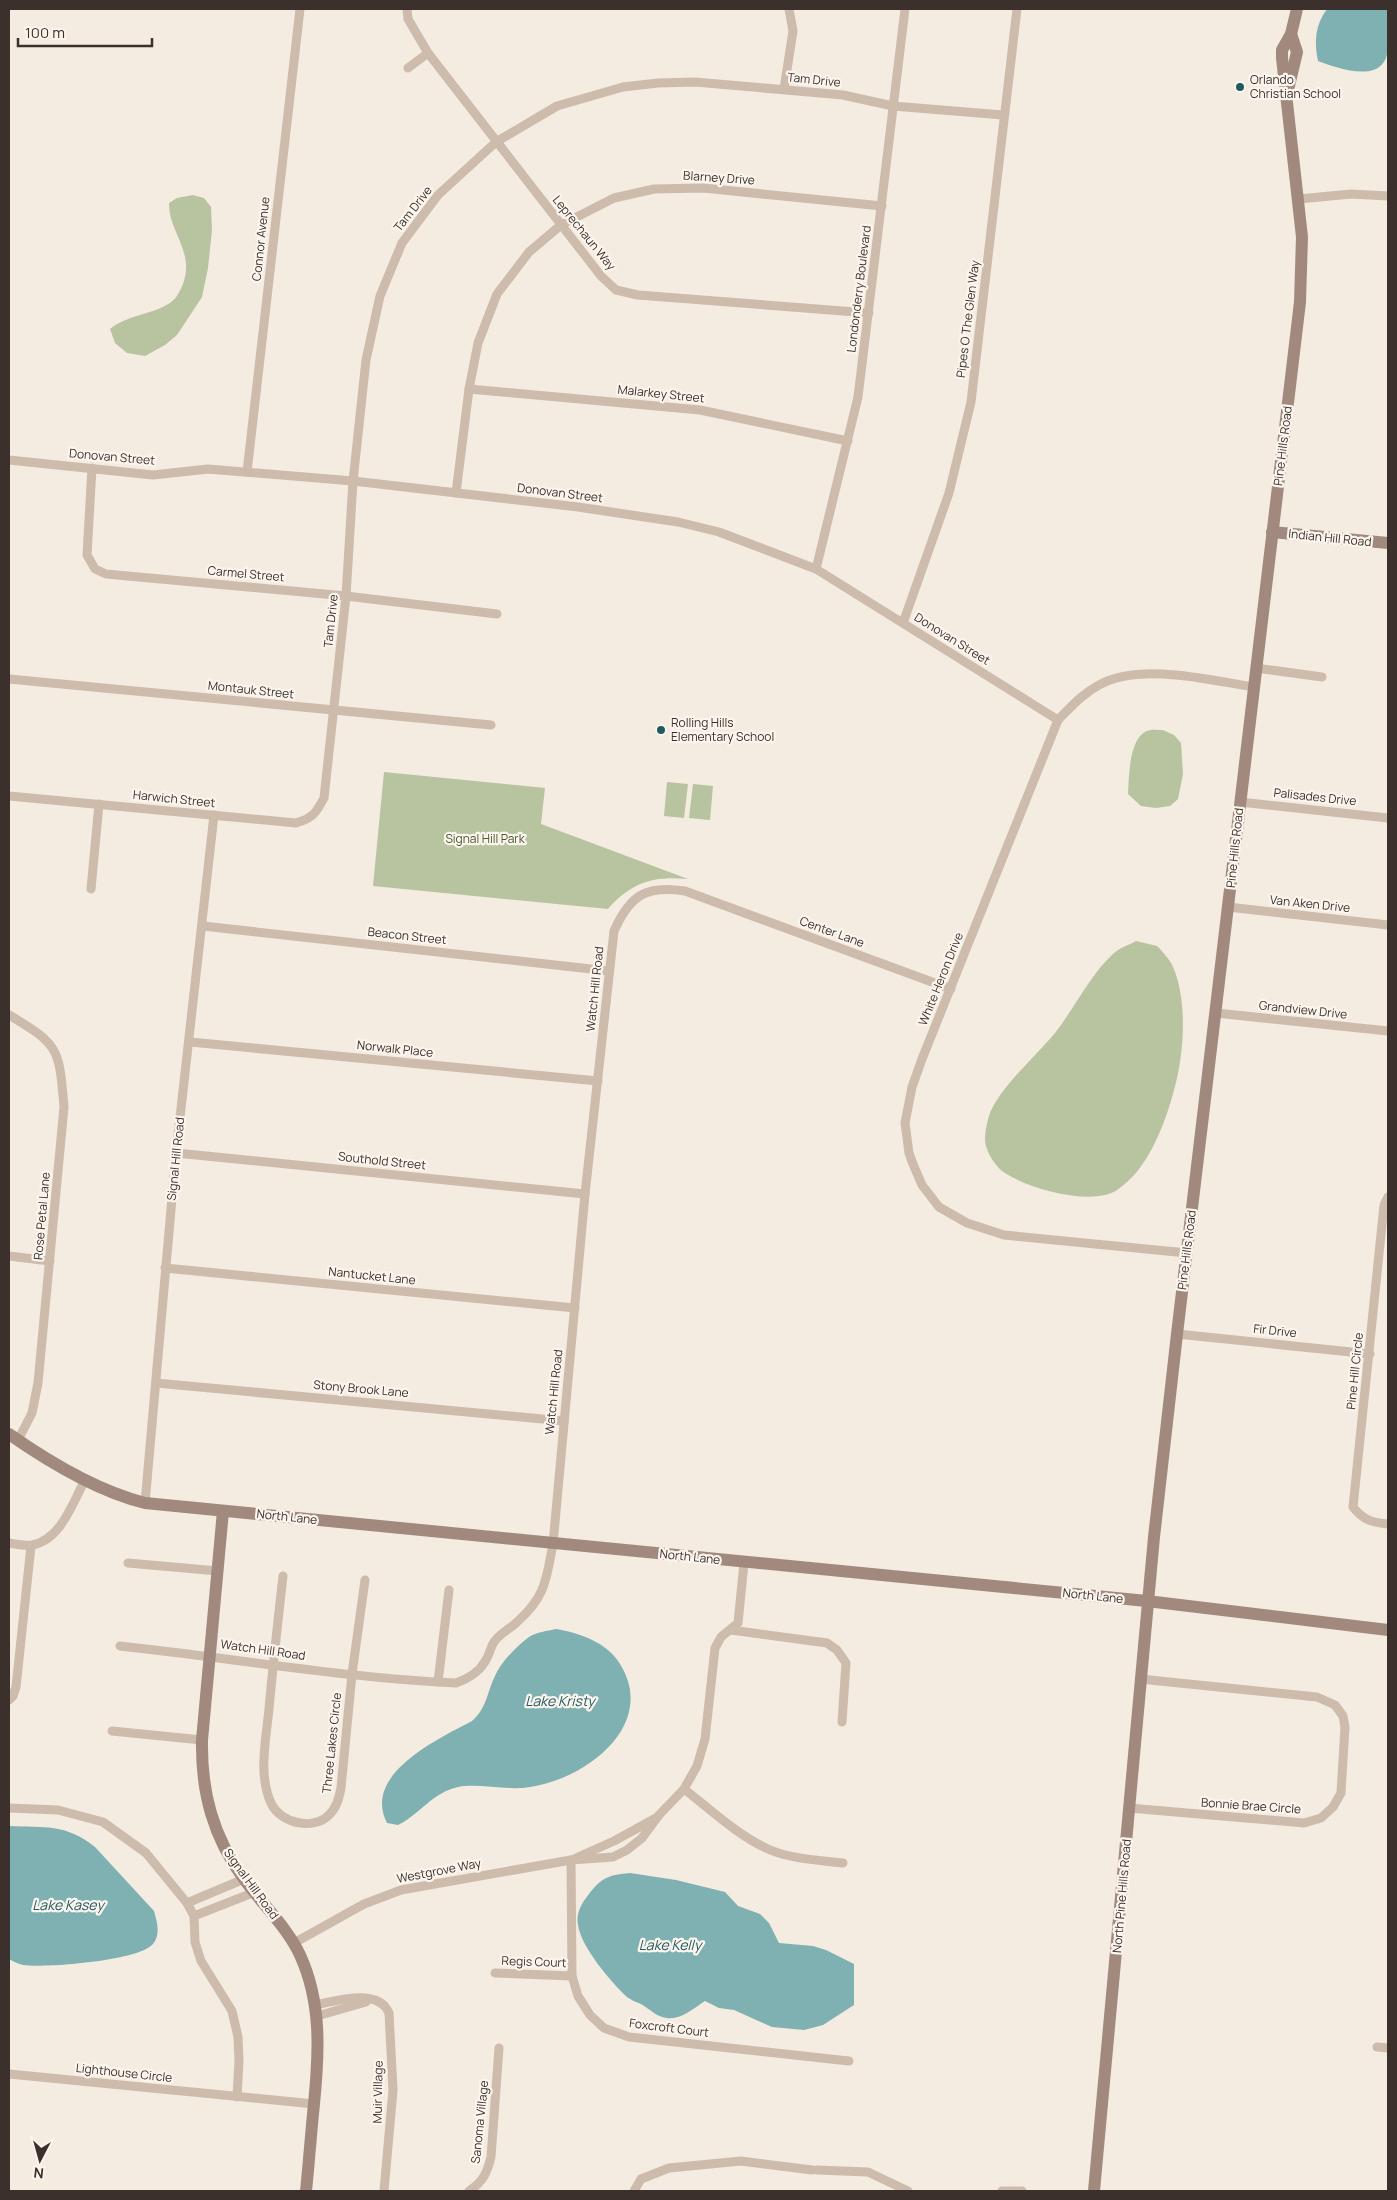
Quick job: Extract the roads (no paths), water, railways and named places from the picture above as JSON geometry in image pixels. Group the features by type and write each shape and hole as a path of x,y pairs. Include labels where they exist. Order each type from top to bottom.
{"street":[{"name":"Connor Avenue","path":"247,472 300,9"},
{"name":"Leprechaun Way","path":"407,9 408,19 428,53 601,276 616,290 638,295 869,313"},
{"path":"784,89 793,31 789,9"},
{"name":"Londonderry Boulevard","path":"816,569 858,397 905,9"},
{"name":"Pipes O The Glen Way","path":"903,623 949,493 971,402 1003,115 1017,9"},
{"name":"Pine Hills Road","path":"1147,1601 1176,1334 1300,302 1302,236 1282,58 1282,50 1292,34 1297,9"},
{"path":"408,68 428,53"},
{"name":"Tam Drive","path":"324,798 346,596 353,481 366,360 380,296 402,243 438,195 496,142 557,106 623,87 658,83 695,82 843,96 893,106 1003,115"},
{"name":"Blarney Drive","path":"456,493 469,389 478,343 497,294 529,252 561,225 614,198 654,189 703,188 882,206"},
{"path":"1299,200 1351,194 1388,196"},
{"name":"Malarkey Street","path":"469,389 700,410 848,441"},
{"name":"Donovan Street","path":"9,460 153,474 199,470 353,481 578,507 678,522 719,532 816,569 1058,720"},
{"name":"Carmel Street","path":"92,468 86,540 87,555 95,569 106,574 346,596 498,614"},
{"name":"Indian Hill Road","path":"1272,532 1388,543"},
{"path":"1256,668 1322,676"},
{"name":"White Heron Drive","path":"1187,1254 1004,1235 967,1223 939,1207 922,1184 912,1164 906,1122 912,1088 1058,720 1078,699 1100,684 1124,676 1160,674 1254,687"},
{"name":"Montauk Street","path":"9,679 334,711 492,724"},
{"name":"Harwich Street","path":"9,796 296,823 310,819 324,798"},
{"name":"Palisades Drive","path":"1240,802 1388,818"},
{"path":"91,889 99,804"},
{"name":"Signal Hill Road","path":"146,1503 176,1153 214,816"},
{"name":"Watch Hill Road","path":"120,1646 209,1655 273,1666 456,1683 469,1678 484,1663 493,1643 501,1634 516,1624 534,1606 544,1589 553,1544 585,1194 614,931 623,910 641,894 666,888 685,891 705,898"},
{"name":"Center Lane","path":"705,898 951,989"},
{"name":"Van Aken Drive","path":"1228,907 1388,925"},
{"name":"Beacon Street","path":"203,926 609,971"},
{"name":"Grandview Drive","path":"1216,1013 1388,1031"},
{"name":"Rose Petal Lane","path":"9,1015 39,1033 52,1045 60,1066 64,1107 38,1383 32,1413 13,1437"},
{"name":"Norwalk Place","path":"190,1042 598,1082"},
{"name":"Southold Street","path":"176,1153 585,1194"},
{"name":"Pine Hill Circle","path":"1388,1197 1384,1205 1353,1507 1361,1517 1374,1523 1388,1524"},
{"path":"9,1256 50,1261"},
{"name":"Nantucket Lane","path":"166,1268 575,1308"},
{"name":"Fir Drive","path":"1176,1334 1370,1354"},
{"name":"Stony Brook Lane","path":"156,1383 564,1421"},
{"name":"North Lane","path":"13,1437 110,1493 146,1503 1147,1601 1388,1630"},
{"path":"9,1543 31,1546 45,1541 55,1533 85,1480"},
{"name":"Signal Hill Road","path":"223,1511 202,1740 203,1778 210,1812 220,1840 244,1879 294,1943 306,1972 316,2010 319,2046 306,2191"},
{"path":"9,1700 13,1696 16,1687 31,1546"},
{"path":"128,1563 218,1570"},
{"name":"Westgrove Way","path":"294,1943 364,1904 401,1890 571,1860 613,1857 627,1850 642,1838 659,1815 684,1789 697,1766 704,1739 715,1648 721,1637 738,1623 744,1563"},
{"name":"Three Lakes Circle","path":"283,1576 264,1777 271,1803 279,1815 294,1822 314,1823 328,1817 337,1805 341,1788 352,1674 365,1580"},
{"path":"438,1682 449,1590"},
{"name":"North Pine Hills Road","path":"1094,2191 1147,1601"},
{"path":"731,1630 826,1643 837,1650 846,1663 842,1722"},
{"name":"Bonnie Brae Circle","path":"1129,1808 1304,1823 1321,1818 1334,1806 1340,1793 1345,1727 1343,1716 1335,1704 1317,1697 1140,1679"},
{"path":"112,1731 202,1740"},
{"path":"684,1789 746,1837 769,1850 794,1857 843,1863"},
{"path":"9,1808 58,1810 103,1822 146,1853 187,1903 194,1916 195,1942 201,1961 232,2011 238,2037 237,2098"},
{"name":"Westgrove Way","path":"571,1860 614,1841 659,1815"},
{"name":"Foxcroft Court","path":"571,1860 572,1976 578,1996 590,2015 604,2028 629,2037 849,2061"},
{"path":"187,1903 244,1879"},
{"path":"194,1916 255,1892"},
{"name":"Regis Court","path":"495,1974 572,1976"},
{"name":"Muir Village","path":"316,2010 348,1998 376,1999 385,2005 389,2013 393,2090 384,2191"},
{"path":"1377,2047 1388,2048"},
{"name":"Sanoma Village","path":"470,2191 480,2183 486,2174 491,2157 499,2048"},
{"name":"Lighthouse Circle","path":"9,2074 237,2098 314,2104"},
{"path":"634,2191 641,2179 669,2168 741,2161 814,2170 868,2172 908,2191"},
{"path":"1002,2191 1022,2191"}],"water":[{"path":"1327,9 1386,9 1388,11 1388,47 1386,58 1381,66 1365,72 1334,67 1318,61 1316,34 1320,21"},
{"name":"Lake Kristy","path":"556,1629 583,1636 600,1644 620,1664 629,1686 630,1708 623,1728 610,1745 593,1761 573,1773 552,1782 521,1788 458,1787 441,1794 406,1821 398,1825 387,1823 382,1805 385,1789 394,1774 407,1760 424,1748 472,1721 477,1716 484,1705 492,1682 501,1665 519,1645 529,1637"},
{"name":"Lake Kasey","path":"9,1826 44,1827 64,1830 84,1839 95,1847 154,1911 158,1932 153,1944 144,1950 130,1955 91,1962 34,1966 21,1965 9,1959"},
{"name":"Lake Kelly","path":"630,1873 676,1880 725,1892 738,1906 760,1914 769,1923 779,1943 813,1946 826,1950 854,1964 854,2005 823,2025 804,2030 772,2027 734,2010 719,2008 705,2001 677,2017 663,2017 630,1999 613,1983 591,1953 580,1934 578,1913 589,1894 602,1880 611,1876"}],"place":[{"name":"Orlando Christian School","path":"1240,87"},
{"name":"Rolling Hills Elementary School","path":"661,730"}],"park label":[{"name":"Signal Hill Park","path":"485,839"}]}
